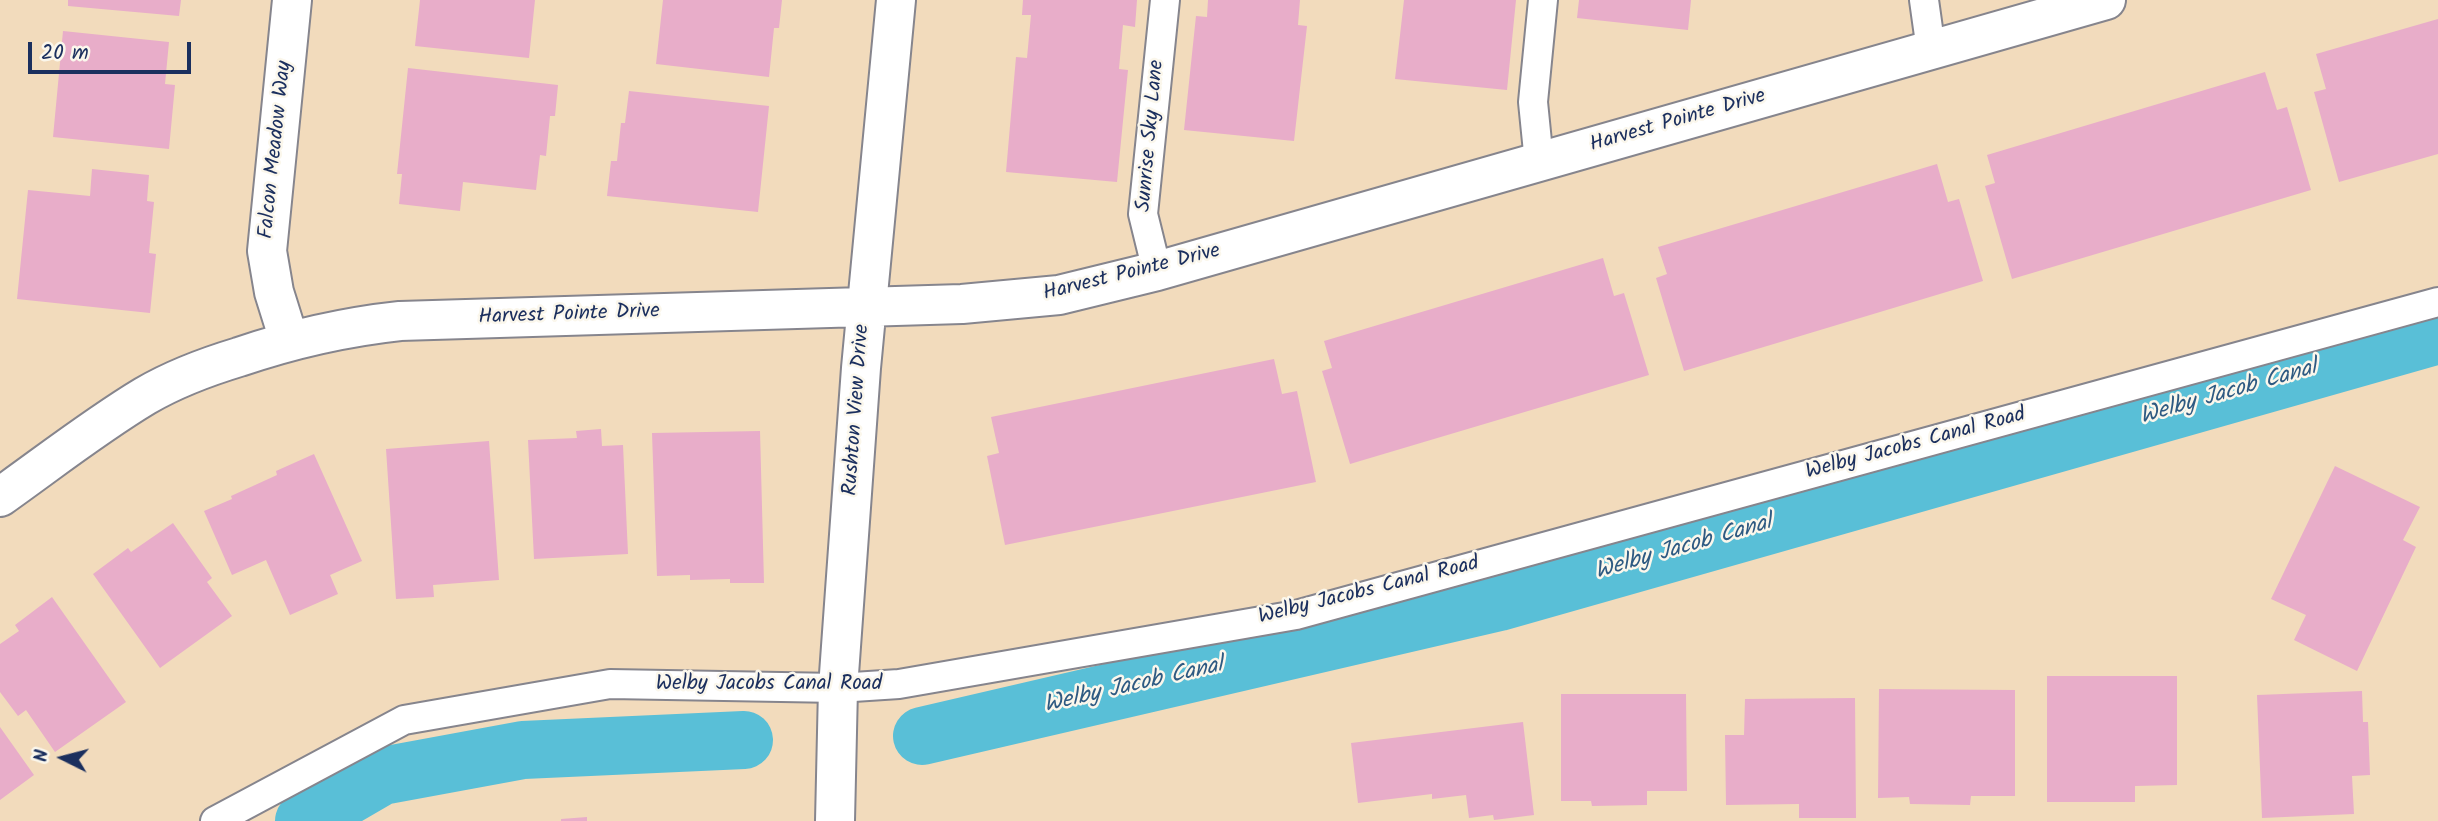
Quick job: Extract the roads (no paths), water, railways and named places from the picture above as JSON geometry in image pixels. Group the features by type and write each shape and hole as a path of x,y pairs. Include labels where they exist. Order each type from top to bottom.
{"street":[{"name":"Falcon Meadow Way","path":"289,340 274,292 267,251 292,0"},
{"name":"Rushton View Drive","path":"835,821 838,688 867,306 895,0"},
{"name":"Harvest Pointe Drive","path":"0,497 146,395 212,365 289,340 337,329 400,321 962,304 1059,295 1157,271 2106,0"}],"lane":[{"name":"Sunrise Sky Lane","path":"1157,271 1143,214 1165,0"},
{"path":"1539,162 1533,102 1543,0"},
{"path":"1924,0 1931,50"},
{"name":"Welby Jacobs Canal Road","path":"215,821 404,720 610,684 838,688 899,684 1296,615 2438,302"}],"waterway":[{"name":"Welby Jacob Canal","path":"922,736 1499,602 2438,335"},
{"name":"Welby Jacob Canal","path":"304,821 382,776 523,750 744,740"}]}
